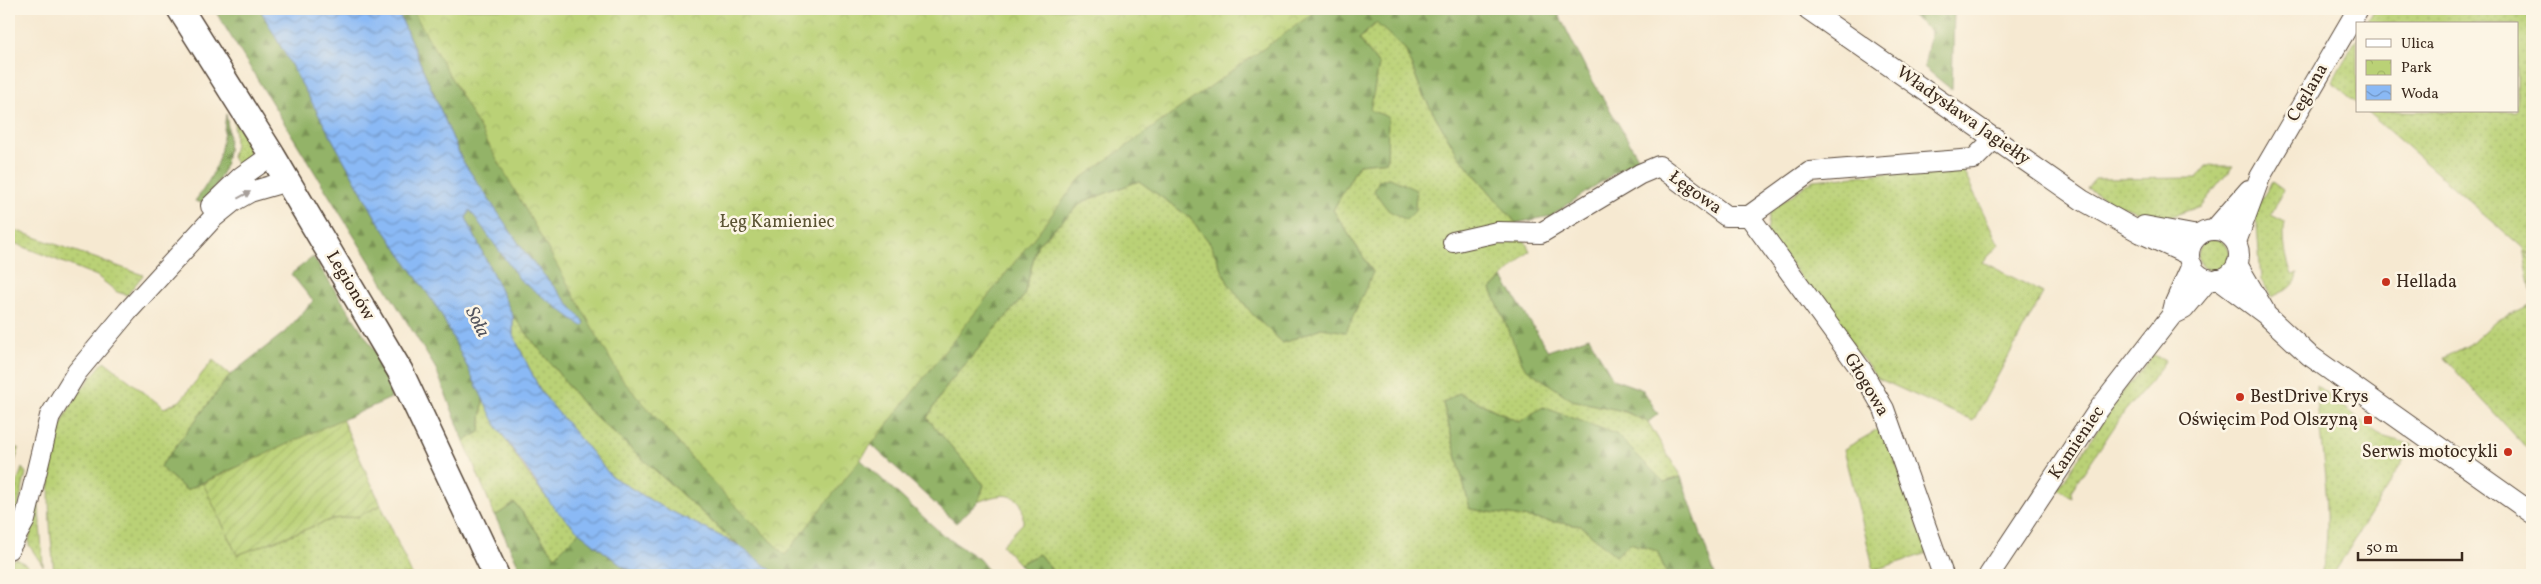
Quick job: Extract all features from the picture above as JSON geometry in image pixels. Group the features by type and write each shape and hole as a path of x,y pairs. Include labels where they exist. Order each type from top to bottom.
{"main road":[{"name":"Legionów","path":"180,9 272,154 400,371 496,575"}],"street":[{"name":"Władysława Jagiełły","path":"1808,9 2082,200 2191,260"},
{"name":"Ceglana","path":"2236,242 2260,177 2358,9"},
{"path":"1749,216 1810,172 1974,159 1995,138"},
{"path":"159,276 220,196 272,154"},
{"name":"Łęgowa","path":"1453,242 1497,232 1541,233 1659,166 1726,216 1749,216"},
{"name":"Ceglana","path":"2206,233 2260,177"},
{"path":"9,549 25,520 45,431 57,403 77,372 159,276 213,218 234,201 250,192 288,181"},
{"name":"Głogowa","path":"1749,216 1862,372 1884,409 1943,575"},
{"name":"Władysława Jagiełły","path":"2120,221 2206,233"},
{"path":"2214,279 2233,271 2239,257 2236,242 2223,231 2206,233 2190,248 2191,260 2202,276 2214,279 2265,314 2309,355 2532,512"},
{"name":"Kamieniec","path":"1989,575 2099,409 2172,315 2191,260"},
{"path":"2237,264 2259,298 2265,314"},
{"name":"Kamieniec","path":"2172,315 2184,309 2214,279"}],"green space":[{"path":"214,9 260,9 376,218 440,312 483,398 480,432 464,441 436,369"},
{"path":"397,9 535,9 849,449 943,535 979,559 992,575 778,575 748,554 585,407 513,316 466,218 470,209 520,280 585,323 526,254 462,160"},
{"name":"Łęg Kamieniec","path":"412,9 1319,9 1079,180 785,555 720,490 621,378"},
{"name":"Łęg Kamieniec","path":"567,9 1556,9 1588,73 1638,157 1551,216 1516,223 1458,155 1423,95 1405,49 1376,23 1359,39 1379,65 1370,110 1388,117 1387,161 1359,164 1333,210 1373,272 1346,332 1321,328 1283,343 1253,315 1228,283 1210,243 1189,217 1139,181 1082,202 1037,245 1024,296 948,384 927,418 984,485 978,502 956,523 861,435"},
{"path":"1903,9 1954,9 1952,90 1924,67 1931,31"},
{"path":"2375,9 2532,9 2532,257 2525,251 2532,263 2532,296 2523,248 2367,112 2518,112 2518,22 2367,22"},
{"path":"1377,23 1405,49 1423,95 1458,155 1516,223 1530,251 1491,289 1572,400 1623,411 1648,422 1681,477 1664,482 1616,434 1520,422 1459,393 1443,403 1470,509 1581,526 1616,556 1630,543 1658,551 1667,575 1056,575 1039,554 1019,564 1002,545 1023,523 1022,507 1019,501 1008,496 995,496 978,502 984,485 927,418 948,384 1024,296 1037,245 1082,202 1139,181 1189,217 1210,243 1228,283 1283,343 1321,328 1373,272 1333,210 1359,164 1387,161 1369,110 1379,65 1359,39"},
{"path":"2356,40 2356,102 2332,82"},
{"path":"226,114 229,140 226,162 210,193 202,203 195,201 210,179 218,160"},
{"path":"234,119 249,145 249,160 240,170 232,157 235,145"},
{"path":"1961,166 1999,245 1983,262 2043,293 1973,421 1877,378 1767,233 1770,211 1813,180"},
{"path":"2206,166 2233,166 2201,206 2161,220 2113,203 2087,188 2095,179 2197,178"},
{"path":"1390,178 1416,190 1415,211 1406,220 1388,210 1374,191 1379,180"},
{"path":"2272,182 2283,190 2271,215 2285,222 2284,242 2288,262 2292,275 2298,274 2292,286 2272,297 2261,280 2257,224 2253,213"},
{"path":"9,228 143,275 127,295 117,292 97,276 9,241"},
{"path":"2214,239 2225,244 2230,255 2225,266 2214,271 2203,266 2198,255 2203,244"},
{"path":"313,257 385,366 391,398 186,490 160,467 230,375 285,332 313,301 291,274"},
{"path":"1503,278 1548,351 1589,337 1613,379 1643,390 1658,414 1648,422 1623,411 1572,400 1524,367 1491,289"},
{"path":"2532,304 2532,454 2444,358 2472,343 2496,321"},
{"path":"513,316 585,407 738,545 657,504 611,476 541,392 513,335"},
{"path":"2154,355 2165,361 2151,381 2125,411 2071,491 2072,498 2058,489 2124,390"},
{"path":"213,360 230,375 160,467 186,490 203,483 237,555 333,519 359,516 381,505 412,575 54,575 49,490 54,448 70,407 82,389 104,361 164,408 180,401"},
{"path":"2316,385 2381,436 2413,445 2333,575 2321,575 2327,530 2327,506"},
{"path":"1459,393 1519,422 1543,407 1616,434 1664,482 1681,477 1715,575 1667,575 1657,551 1630,543 1616,556 1581,526 1470,509 1443,403"},
{"path":"483,398 502,434 525,470 550,502 579,532 555,556 515,504 495,516 464,441 480,432"},
{"path":"342,419 381,505 359,516 333,519 237,555 203,483"},
{"path":"1883,427 1928,553 1874,570 1844,449"},
{"path":"9,444 19,449 9,479"},
{"path":"22,468 26,473 17,512 9,534 9,507"},
{"path":"38,496 43,566 29,545"},
{"path":"515,503 555,556 579,532 622,566 639,575 523,575 495,516"},
{"path":"1039,554 1056,575 1028,575 1019,564"},
{"path":"17,559 28,566 29,570 9,574 9,561"}],"water":[{"name":"Soła","path":"260,9 397,9 462,160 526,254 585,323 582,326 520,280 470,210 466,218 513,316 513,335 541,392 611,476 657,504 738,545 778,575 639,575 622,566 579,532 554,508 497,427 440,312 376,218"}],"place":[{"name":"Hellada","path":"2386,282"},
{"name":"BestDrive Krys","path":"2240,397"},
{"name":"Oświęcim Pod Olszyną","path":"2368,420"},
{"name":"Serwis motocykli","path":"2508,452"}]}
